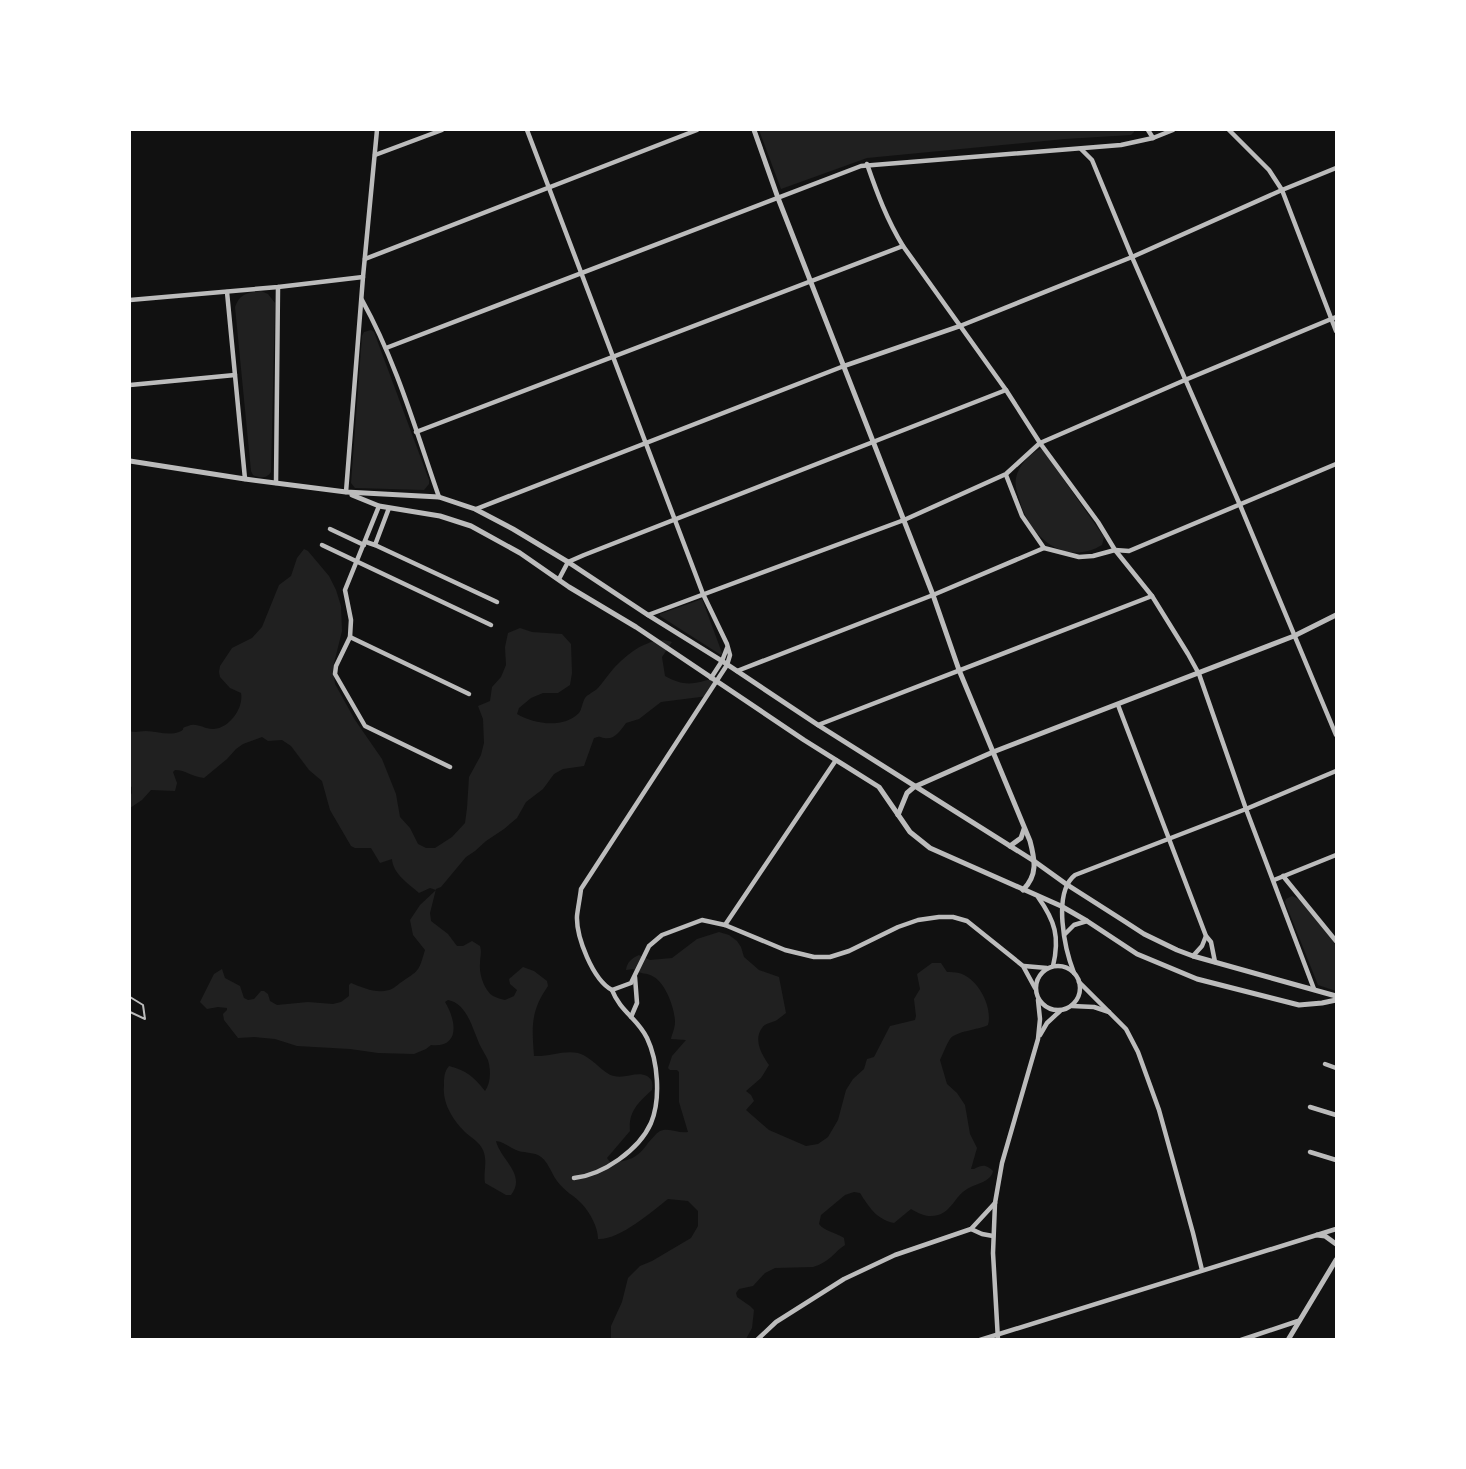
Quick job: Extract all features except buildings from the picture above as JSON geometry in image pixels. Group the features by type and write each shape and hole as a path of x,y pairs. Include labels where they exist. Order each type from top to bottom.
{"street":[{"path":"346,492 377,130"},
{"path":"375,155 442,130"},
{"path":"527,130 674,519 730,655 581,889 577,918 579,933 596,975 612,990 617,1002 647,1037 656,1066 657,1097 651,1123 632,1149 601,1171 587,1177 574,1178"},
{"path":"365,259 697,130"},
{"path":"754,130 933,595 959,670 1032,848 1035,869 1033,877 1023,890"},
{"path":"1147,130 1153,138"},
{"path":"386,348 867,164 1128,144 1173,130"},
{"path":"1229,130 1269,170 1282,190 1334,318 1336,331"},
{"path":"1080,148 1092,160 1336,735"},
{"path":"867,164 890,226 903,246 1006,390 1115,550 1152,596 1199,674 1314,989"},
{"path":"475,509 844,366 960,326 1132,257 1336,168"},
{"path":"416,432 903,246"},
{"path":"130,300 278,288 363,277"},
{"path":"276,484 278,288"},
{"path":"227,292 245,479"},
{"path":"362,300 386,348 439,497"},
{"path":"648,615 904,520 1006,474 1040,443 1334,318"},
{"path":"130,385 235,375"},
{"path":"559,579 568,562 1006,390"},
{"path":"130,461 276,484 355,493 439,497 475,509 568,562 1144,934 1193,956 1314,989 1336,998"},
{"path":"736,671 933,595 1044,548 1079,557 1115,550 1129,551 1336,464"},
{"path":"1006,474 1022,516 1044,548"},
{"path":"346,492 379,506 440,516 471,526 520,553 879,787 910,832 930,848 1061,906 1137,954 1197,979 1300,1004 1322,1003 1336,998"},
{"path":"379,506 345,590 351,620 350,638 336,666 335,674 365,726 450,767"},
{"path":"376,545 389,508"},
{"path":"330,528 376,545 497,602"},
{"path":"322,545 491,625"},
{"path":"818,725 1152,596"},
{"path":"898,815 908,793 914,787 993,752 1294,636 1336,615"},
{"path":"350,638 469,694"},
{"path":"1118,705 1206,936 1211,942 1215,962"},
{"path":"725,925 836,760"},
{"path":"1202,1270 1150,1084 1138,1052 1126,1029 1079,982 1070,962 1061,906 1066,884 1075,875 1336,771"},
{"path":"1010,846 1018,842 1024,829"},
{"path":"1274,880 1336,855"},
{"path":"1283,876 1336,941"},
{"path":"1035,988 1038,977 1050,967 1056,954 1056,937 1048,912 1038,897"},
{"path":"612,990 631,983 649,946 662,936 702,920 725,925 785,950 814,957 830,957 918,920 953,917 967,920 1023,965 1035,988 1040,1019 1038,1039 1002,1163 995,1203 993,1253 998,1337"},
{"path":"1065,934 1074,925 1087,921"},
{"path":"1193,956 1206,936"},
{"path":"1023,965 1064,967 1074,973"},
{"path":"631,1017 636,1003 635,977"},
{"path":"1072,1006 1079,995 1079,982"},
{"path":"1038,1000 1048,1008 1060,1011"},
{"path":"1038,1039 1047,1023 1060,1011 1072,1006 1094,1007 1110,1012"},
{"path":"1325,1064 1336,1068"},
{"path":"1310,1107 1336,1115"},
{"path":"1310,1152 1336,1160"},
{"path":"757,1339 776,1322 873,1264 971,1229 995,1203"},
{"path":"971,1229 993,1236"},
{"path":"979,1339 998,1337 1336,1229"},
{"path":"1317,1235 1325,1236 1336,1244"},
{"path":"1287,1339 1336,1260"},
{"path":"1241,1339 1298,1321"}],"lane":[{"path":"130,997 143,1005 145,1019 130,1012"}],"shaded area":[{"path":"759,130 1134,132 1131,135 867,158 781,189"},
{"path":"261,291 268,294 275,303 271,472 267,476 258,477 251,471 235,307 245,294"},
{"path":"371,330 429,480 424,490 355,488 351,483 362,336 364,332"},
{"path":"1040,449 1104,537 1102,545 1089,551 1064,551 1042,539 1026,518 1016,488 1017,474 1025,461"},
{"path":"304,549 329,576 341,606 342,631 333,667 335,684 355,720 382,759 396,794 400,817 410,828 418,844 426,848 435,848 452,837 465,823 469,777 484,743 483,719 478,706 490,701 492,687 501,677 506,665 505,647 508,633 520,628 532,632 562,634 571,644 570,685 558,693 543,693 531,698 519,708 517,714 540,722 557,723 572,718 579,713 585,698 598,688 624,658 644,645 658,640 672,642 662,657 665,676 677,682 688,683 713,678 713,683 708,696 661,702 639,719 626,723 614,736 594,738 584,766 563,769 554,774 543,789 526,802 517,818 466,857 436,890 430,888 419,893 398,874 392,859 380,863 371,848 351,846 330,810 322,781 309,770 291,746 282,740 268,741 262,737 243,744 204,778 175,770 175,791 151,790 130,808 130,731 175,733 191,725 220,728 235,716 241,693 230,688 220,677 220,666 232,648 252,638 262,627 279,585 291,576 297,558"},
{"path":"702,599 722,653 721,655 660,616"},
{"path":"436,890 430,913 431,921 448,934 457,946 472,941 480,946 481,977 493,996 505,1000 514,996 517,990 510,984 509,979 523,967 547,981 548,986 535,1012 534,1056 578,1053 589,1058 610,1075 643,1075 651,1081 652,1090 635,1108 630,1131 607,1158 610,1162 636,1156 660,1131 688,1132 679,1102 679,1072 668,1068 672,1056 686,1040 671,1039 675,1017 669,997 658,980 633,969 626,970 634,957 639,955 650,960 672,958 697,939 719,932 737,941 744,957 759,970 779,977 786,1013 765,1025 759,1033 760,1047 769,1065 761,1078 746,1091 754,1101 746,1110 769,1130 806,1146 818,1144 828,1137 838,1120 846,1090 864,1069 867,1059 874,1057 890,1026 915,1020 914,999 920,989 917,974 932,963 941,963 947,972 966,976 978,987 988,1010 988,1025 953,1036 940,1060 947,1084 965,1105 970,1134 977,1148 971,1169 986,1166 993,1171 992,1175 963,1192 943,1213 927,1216 911,1209 894,1223 870,1208 860,1193 845,1195 821,1215 819,1224 844,1238 845,1245 819,1265 775,1268 765,1273 753,1286 739,1289 736,1293 737,1297 754,1310 752,1328 746,1339 611,1339 611,1326 622,1302 628,1278 640,1266 691,1238 698,1226 698,1211 688,1201 668,1199 625,1230 598,1239 588,1212 560,1185 541,1157 496,1141 514,1174 515,1188 511,1195 506,1195 485,1183 483,1150 452,1116 444,1092 445,1075 449,1066 469,1075 485,1091 489,1082 488,1060 470,1020 461,1007 448,1000 445,1002 453,1024 452,1037 447,1042 431,1045 414,1054 297,1046 275,1039 238,1038 224,1020 223,1014 227,1008 207,1009 200,1002 214,974 222,969 225,978 240,986 244,998 254,999 264,991 270,1001 277,1005 341,1002 349,996 351,983 375,991 391,989 420,966 425,950 413,935 410,920 420,905"},
{"path":"1292,896 1299,899 1336,944 1336,991 1318,985 1285,902"}]}
